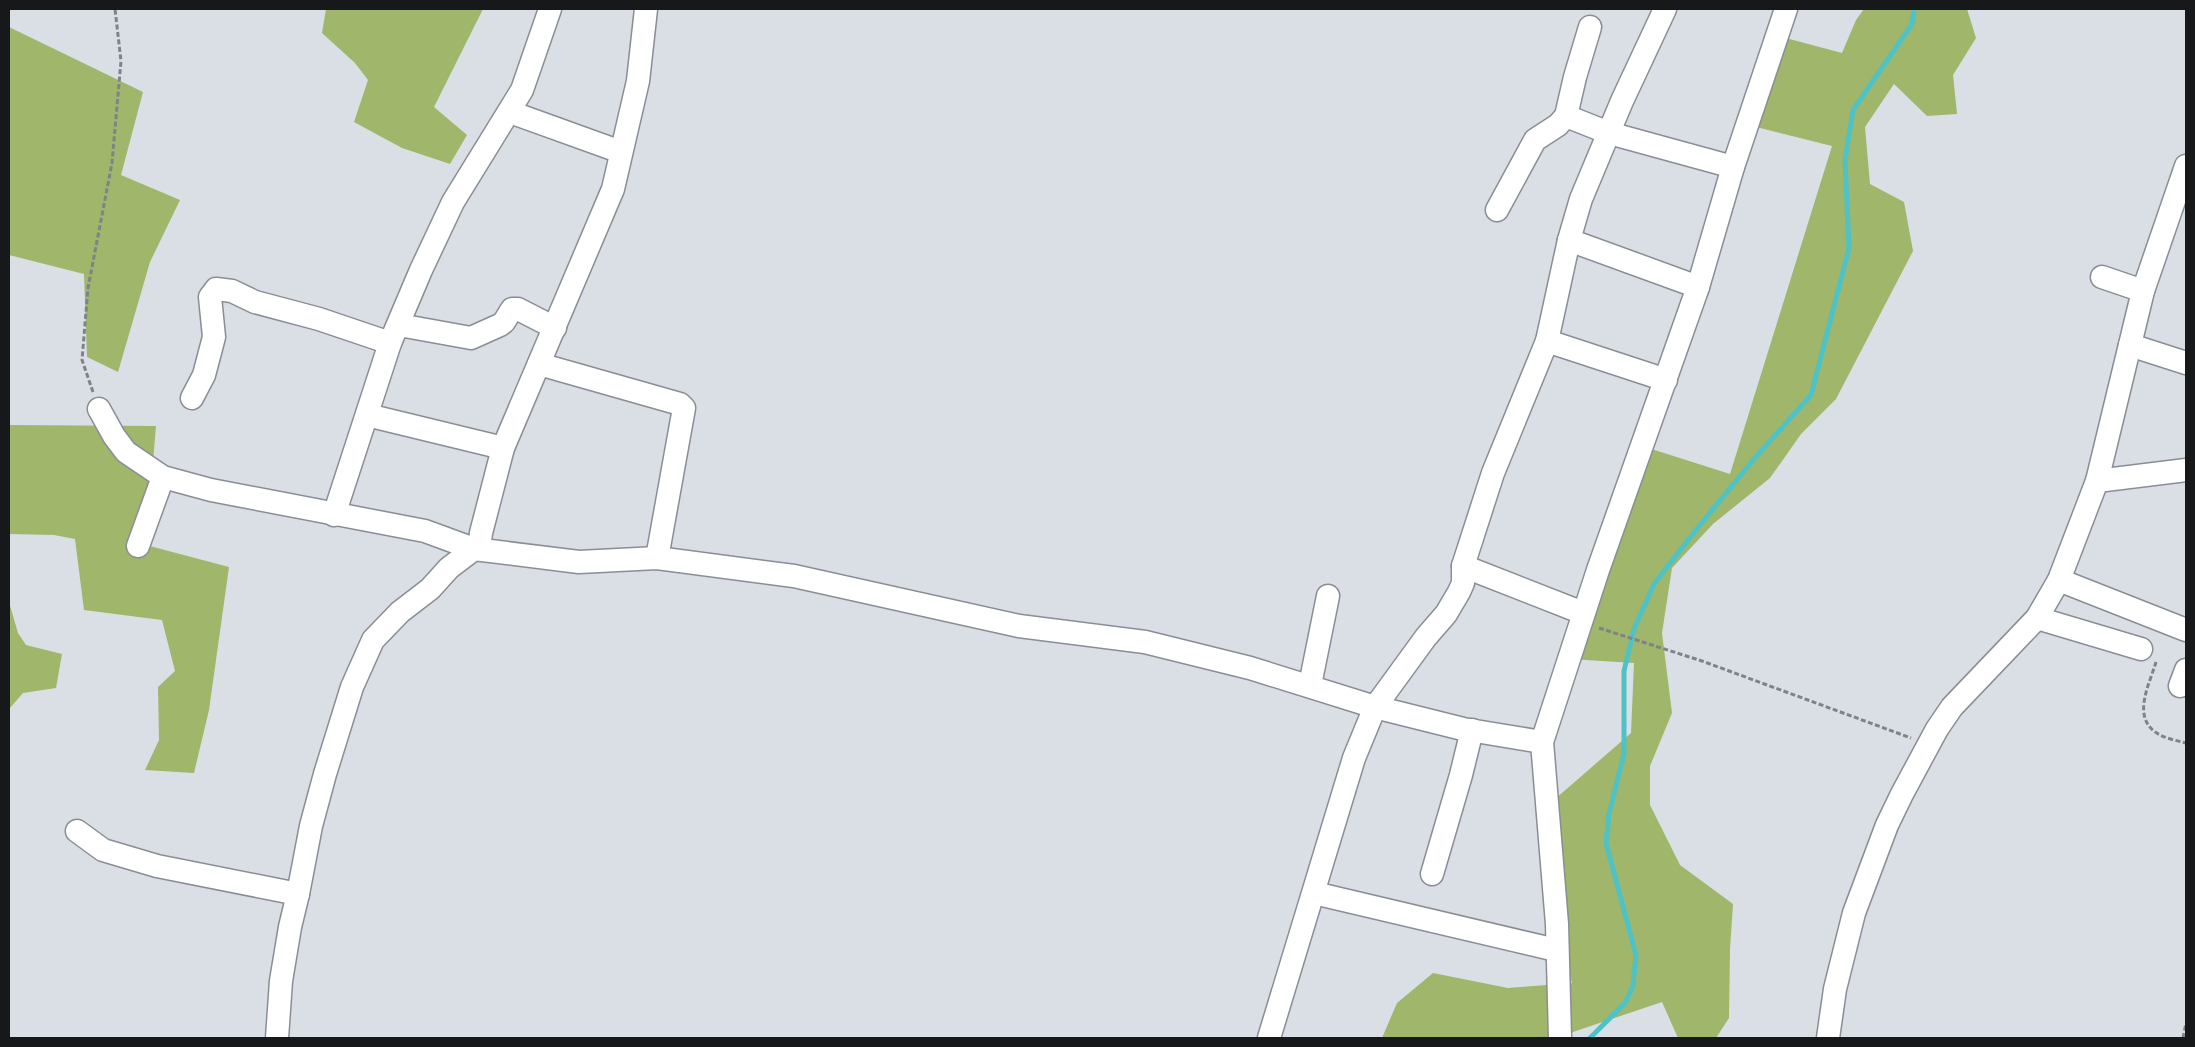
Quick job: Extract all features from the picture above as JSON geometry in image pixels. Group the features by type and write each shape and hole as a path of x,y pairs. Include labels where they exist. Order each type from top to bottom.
{"street":[{"path":"334,515 394,334 421,270 453,202 522,90 550,9"},
{"path":"277,1038 281,981 311,826 352,687 373,640 400,612 430,589 449,568 476,549 503,448 613,189 638,81 646,9"},
{"path":"1269,1038 1354,758 1375,707 1426,637 1446,614 1463,583 1463,566 1493,473 1547,341 1568,240 1581,199 1665,9"},
{"path":"1560,1038 1556,950 1557,924 1542,742 1584,613 1698,287 1733,167 1786,9"},
{"path":"1496,210 1535,140 1558,125 1566,116 1575,76 1590,27"},
{"path":"510,112 621,152"},
{"path":"1566,116 1609,133 1733,167"},
{"path":"1828,1038 1835,989 1854,913 1887,825 1928,745 1952,707 2037,618 2059,580 2097,481 2143,292 2179,205 2186,166"},
{"path":"1568,240 1698,287"},
{"path":"2102,277 2143,292"},
{"path":"192,398 204,375 214,337 210,297 216,289 232,291 255,302 394,334 471,338 500,325 512,309 518,309 555,328"},
{"path":"1547,341 1666,380"},
{"path":"2130,345 2186,363"},
{"path":"539,364 680,404 684,408 657,558"},
{"path":"99,409 114,436 126,452 163,477 211,490 425,531 476,549 579,562 657,558 794,576 1019,626 1145,642 1250,668 1310,685 1375,707 1472,730 1542,742"},
{"path":"367,415 503,448"},
{"path":"2097,481 2186,470"},
{"path":"138,546 163,477"},
{"path":"1463,566 1584,613"},
{"path":"2059,580 2186,630"},
{"path":"1310,685 1328,596"},
{"path":"2037,618 2149,654"},
{"path":"1432,874 1472,730"},
{"path":"77,831 103,850 157,866 298,894"},
{"path":"1314,893 1556,950"}],"path":[{"path":"99,409 82,360 88,288 113,154 121,61 115,9"},
{"path":"1621,635 1702,661 1928,745"},
{"path":"2149,654 2143,706 2144,718 2159,735 2186,743"},
{"path":"2183,1038 2186,1023"}],"green space":[{"path":"326,9 483,9 434,107 467,135 450,164 402,148 354,122 368,80 355,63 322,33"},
{"path":"1864,9 1967,9 1976,38 1953,75 1957,114 1927,116 1894,84 1865,127 1870,184 1904,202 1913,251 1836,399 1801,434 1770,478 1713,524 1672,568 1662,633 1672,713 1650,766 1650,805 1680,865 1733,904 1729,1018 1716,1038 1678,1038 1662,1002 1561,1036 1561,1038 1382,1038 1397,1003 1433,973 1508,988 1572,983 1557,924 1547,806 1631,733 1634,663 1570,659 1642,446 1730,474 1832,146 1752,126 1782,37 1842,53 1856,20"},
{"path":"9,27 143,92 121,175 180,200 150,262 118,372 87,357 84,274 9,255"},
{"path":"9,425 156,426 146,545 229,567 209,710 194,773 145,770 159,740 158,687 175,671 162,620 84,610 75,539 54,535 9,534"},
{"path":"9,602 18,633 26,645 62,654 56,688 23,693 9,709"}],"waterway":[{"path":"1590,1038 1625,1003 1633,986 1636,955 1606,843 1609,814 1624,754 1624,671 1634,629 1654,584 1754,459 1811,395 1849,248 1845,160 1853,110 1912,24 1914,9"}]}
